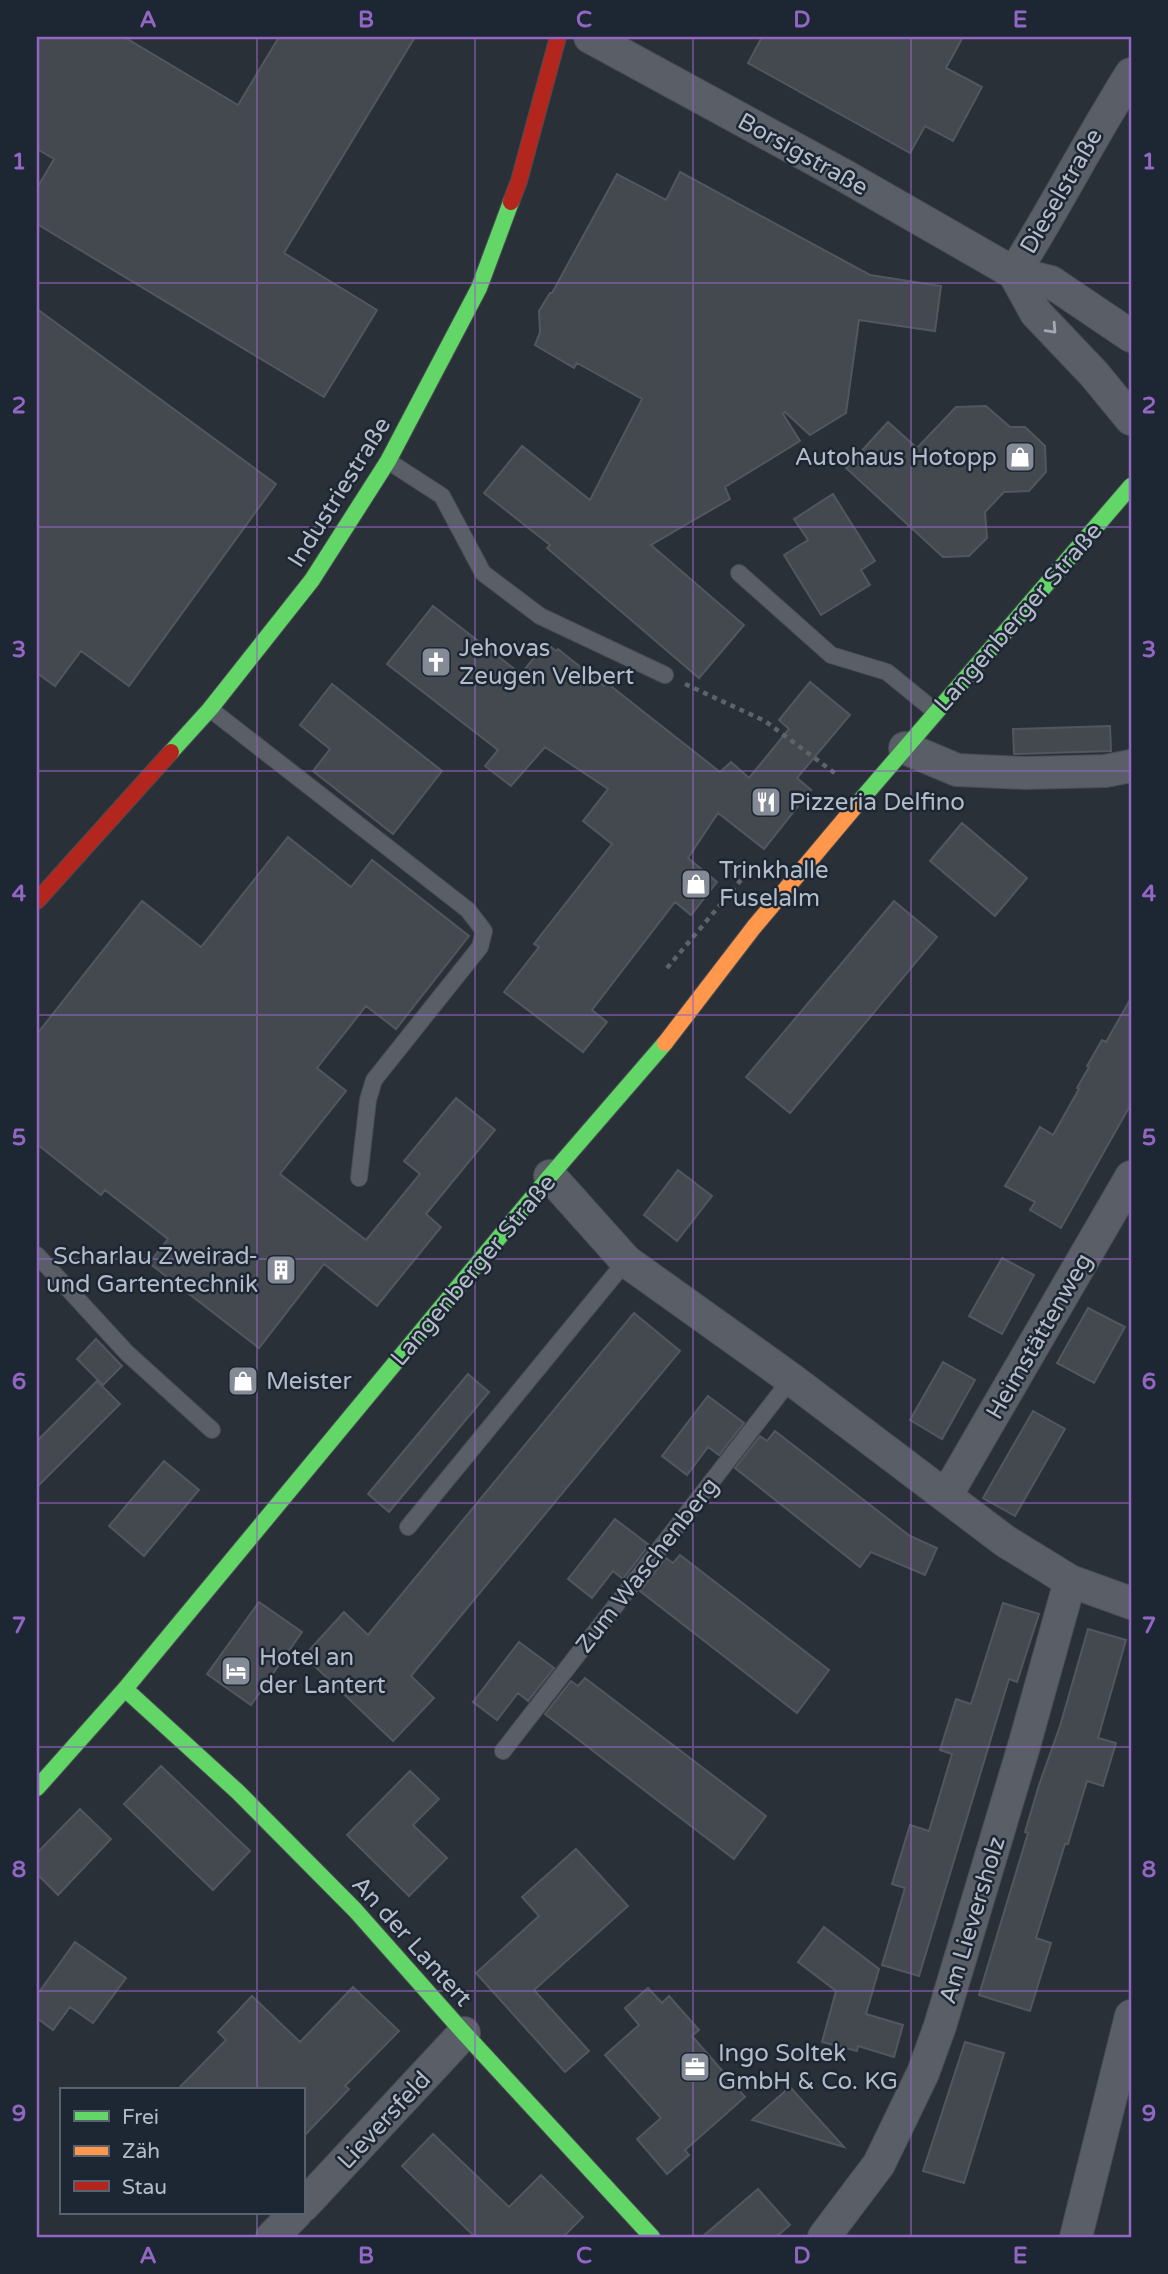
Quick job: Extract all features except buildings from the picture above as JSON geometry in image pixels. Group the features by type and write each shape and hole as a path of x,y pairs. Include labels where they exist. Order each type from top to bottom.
{"street":[{"name":"Industriestraße","path":"37,901 209,709 312,580 388,461 479,288 519,181 558,37"},
{"name":"Borsigstraße","path":"590,37 1014,273 1051,282 1131,336"},
{"name":"Dieselstraße","path":"1014,273 1131,74"},
{"path":"1014,273 1036,313 1094,374 1131,419"},
{"name":"Langenberger Straße","path":"37,1788 125,1689 550,1176 656,1054 754,927 864,796 1131,486"},
{"path":"905,748 957,770 1105,771 1131,766"},
{"path":"550,1176 626,1261 790,1379 1005,1541 1070,1581 1131,1603"},
{"name":"Heimstättenweg","path":"946,1496 1131,1177"},
{"name":"Am Lieversholz","path":"824,2237 878,2164 923,2073 944,2014 1070,1581"},
{"name":"An der Lantert","path":"125,1689 237,1792 355,1910 652,2237"},
{"path":"1076,2237 1131,2016"},
{"name":"Lieversfeld","path":"304,2205 464,2033"},
{"path":"272,2237 295,2214"}],"lane":[{"path":"388,461 442,496 483,573 540,616 665,675"},
{"path":"739,573 831,655 887,671 936,712"},
{"path":"209,709 468,910 484,931 480,947 374,1080 368,1100 359,1178"},
{"path":"37,1255 127,1353 212,1430"},
{"path":"408,1527 626,1261"},
{"name":"Zum Waschenberg","path":"503,1751 790,1379"}],"path":[{"path":"665,675 765,721 864,796"},
{"path":"667,968 746,874"}],"traffic: fast":[{"path":"171,752 210,709 312,580 388,461 479,288 511,202"},
{"path":"859,802 1131,486"},
{"path":"37,1788 125,1689 550,1176 665,1043"},
{"path":"125,1689 238,1792 355,1910 652,2237"}],"traffic: slow":[{"path":"665,1043 754,927 859,802"}],"traffic: jam":[{"path":"511,202 558,37"},
{"path":"37,901 171,752"}],"place":[{"name":"Autohaus Hotopp","path":"1020,457"},
{"name":"Jehovas Zeugen Velbert","path":"436,662"},
{"name":"Pizzeria Delfino","path":"766,802"},
{"name":"Trinkhalle Fuselalm","path":"696,884"},
{"name":"Scharlau Zweirad- und Gartentechnik","path":"281,1270"},
{"name":"Meister","path":"243,1381"},
{"name":"Hotel an der Lantert","path":"236,1671"},
{"name":"Ingo Soltek GmbH & Co. KG","path":"695,2067"}]}
